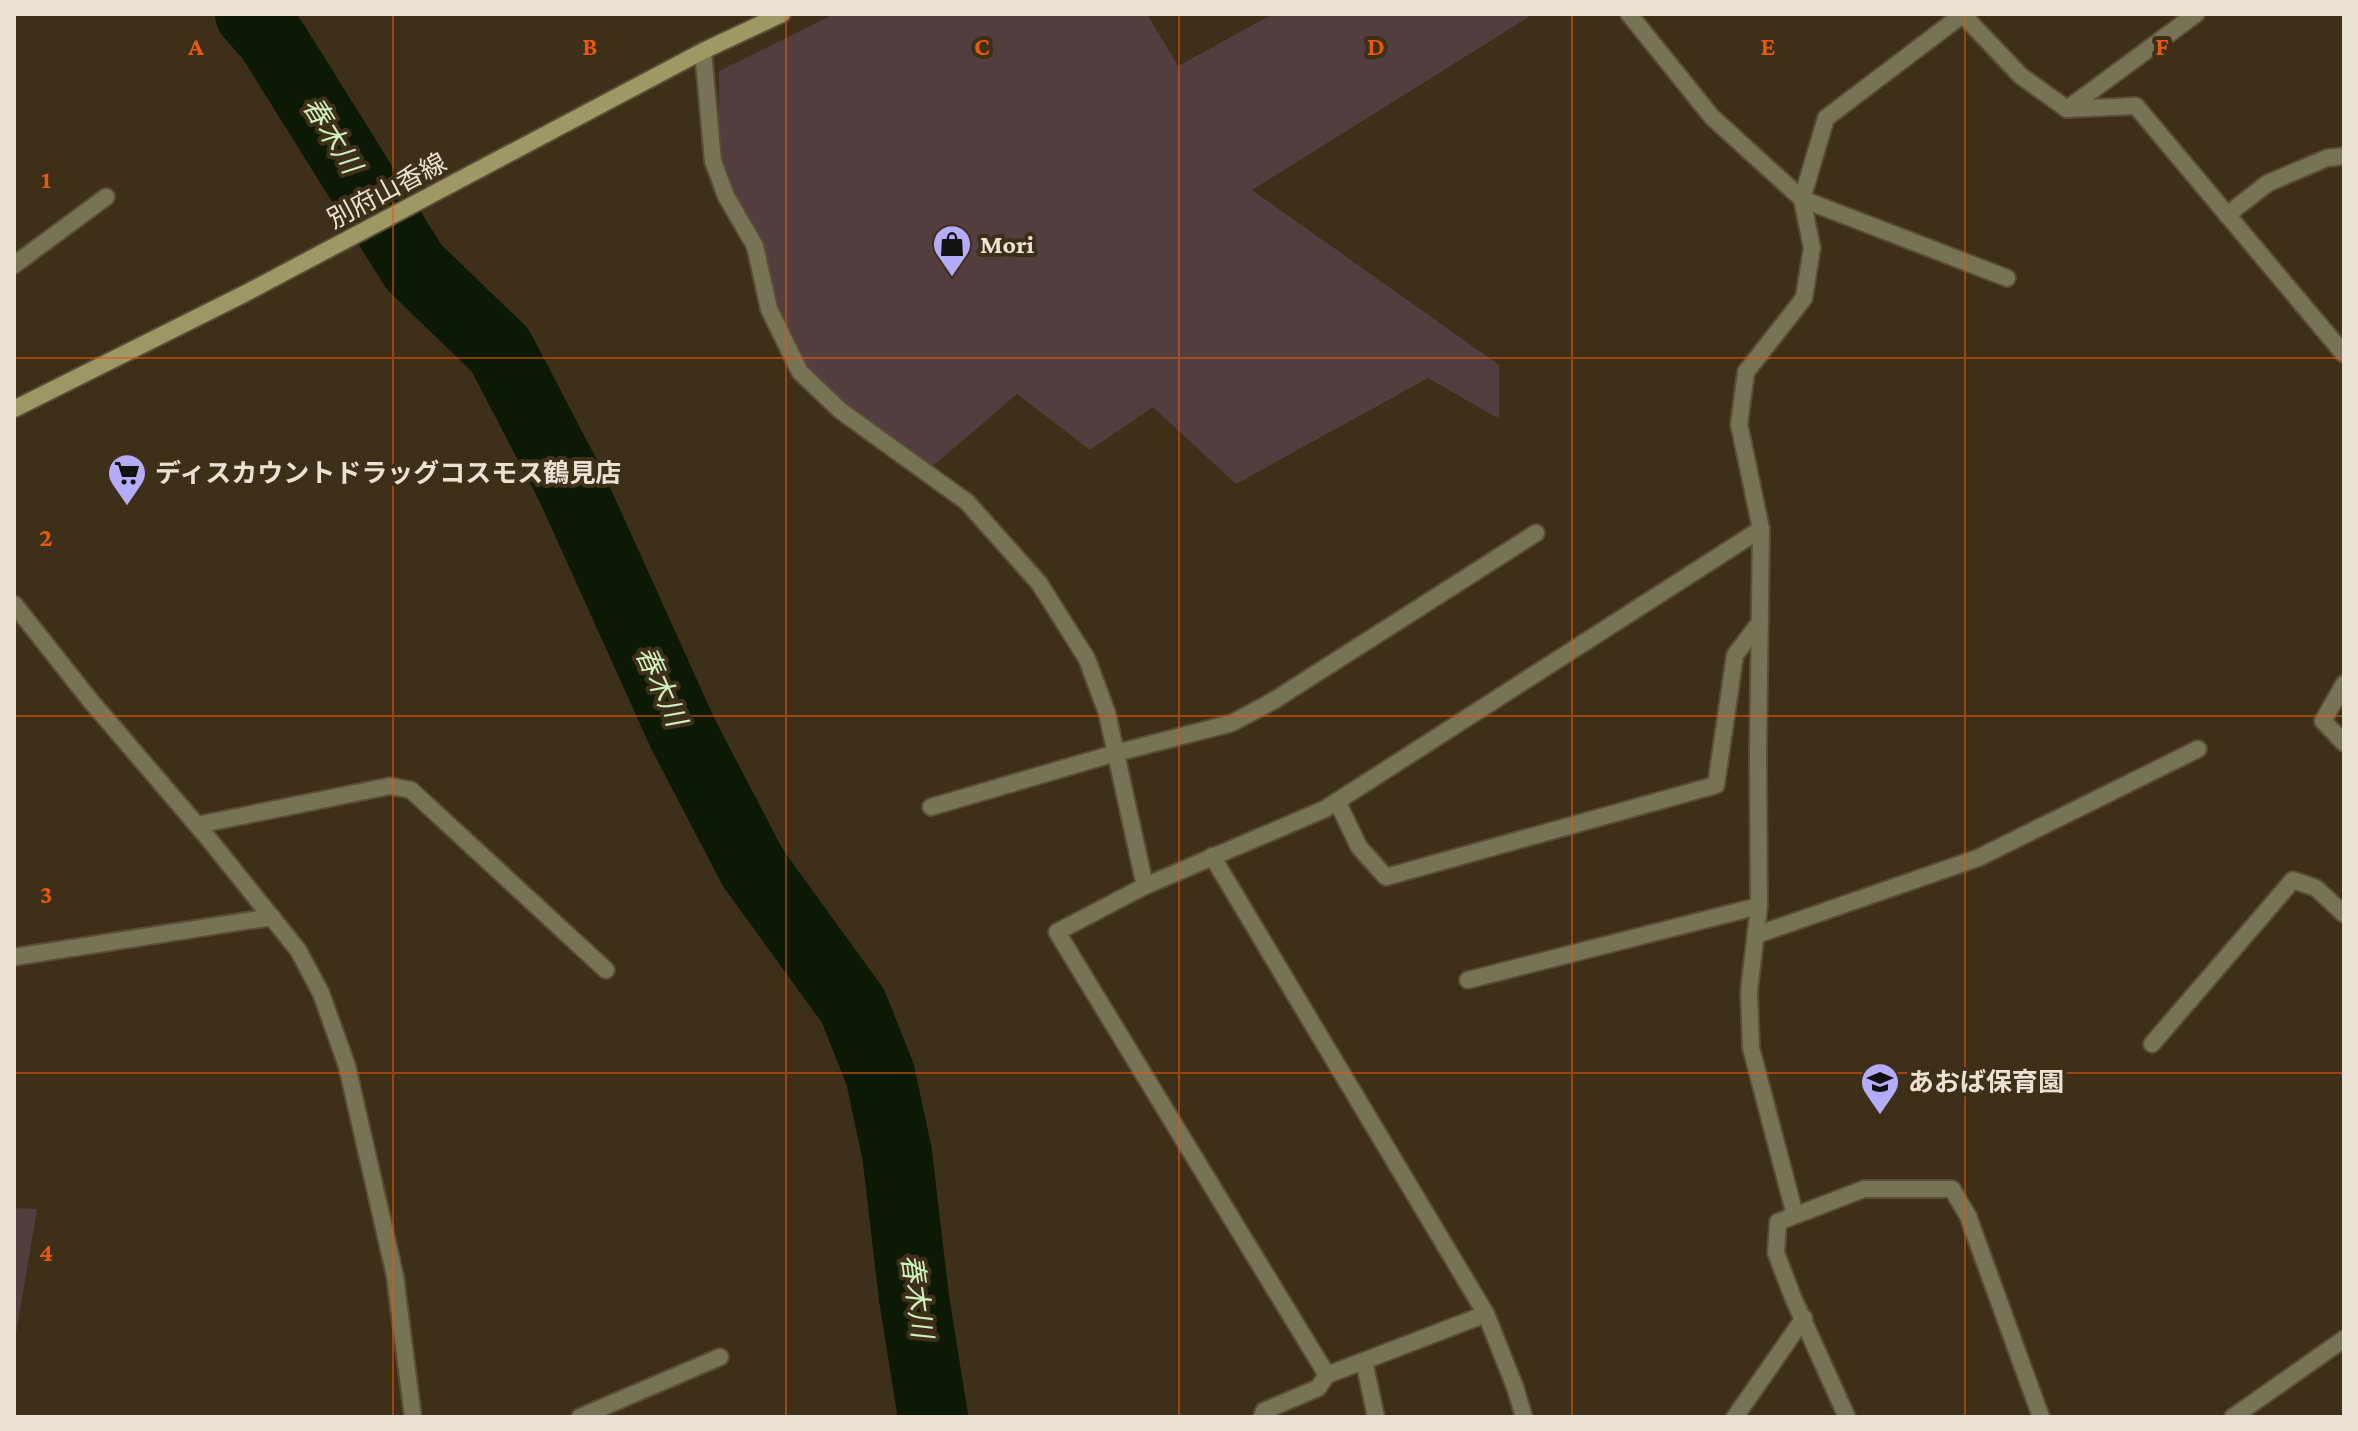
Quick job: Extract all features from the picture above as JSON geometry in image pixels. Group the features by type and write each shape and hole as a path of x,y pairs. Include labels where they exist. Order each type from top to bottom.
{"main road":[{"name":"別府山香線","path":"14,409 244,294 703,51 782,14"}],"street":[{"path":"1629,14 1712,117 1802,199 2007,278"},
{"path":"2067,109 2196,14"},
{"path":"1795,1215 1751,1048 1749,991 1759,906 1761,529 1739,424 1746,372 1804,298 1812,248 1802,199 1826,118 1962,15 2021,76 2067,109 2136,106 2344,354"},
{"path":"703,51 713,161 726,196 755,246 769,309 800,372 841,411 967,502 1039,583 1087,659 1107,713 1145,886"},
{"path":"2227,215 2268,183 2327,158 2344,156"},
{"path":"14,265 106,197"},
{"path":"1327,1375 1057,932 1145,886 1337,801 1761,529"},
{"path":"931,807 1232,723 1273,701 1536,533"},
{"path":"14,604 90,700 272,917 298,950 321,993 347,1066 395,1276 413,1417"},
{"path":"1337,801 1359,847 1386,877 1716,785 1735,655 1760,622"},
{"path":"2344,684 2323,721 2344,743"},
{"path":"1756,935 1978,858 2198,749"},
{"path":"197,825 390,786 411,790 606,970"},
{"path":"1212,856 1486,1314 1524,1417"},
{"path":"2152,1044 2293,880 2316,888 2344,914"},
{"path":"1468,980 1759,906"},
{"path":"14,957 272,917"},
{"path":"1847,1417 1776,1253 1778,1222 1864,1189 1952,1189 1968,1216 2041,1417"},
{"path":"1262,1417 1264,1411 1318,1388 1327,1375 1486,1314"},
{"path":"1735,1417 1804,1318"},
{"path":"2233,1417 2344,1339"},
{"path":"580,1417 720,1357"},
{"path":"1364,1361 1376,1417"}],"shaded area":[{"path":"834,14 1147,14 1178,66 1273,14 1533,14 1252,190 1499,365 1499,419 1428,378 1236,484 1153,407 1090,450 1017,394 926,472 841,411 790,352 718,174 719,71"},
{"path":"14,1208 37,1209 14,1345"}],"waterway":[{"name":"春木川","path":"250,14 271,38 414,267 500,350 571,486 683,734 753,868 853,1006 880,1074 897,1153 914,1298 933,1417"}],"place":[{"name":"Mori","path":"952,278"},
{"name":"ディスカウントドラッグコスモス鶴見店","path":"127,507"},
{"name":"あおば保育園","path":"1880,1116"}]}
